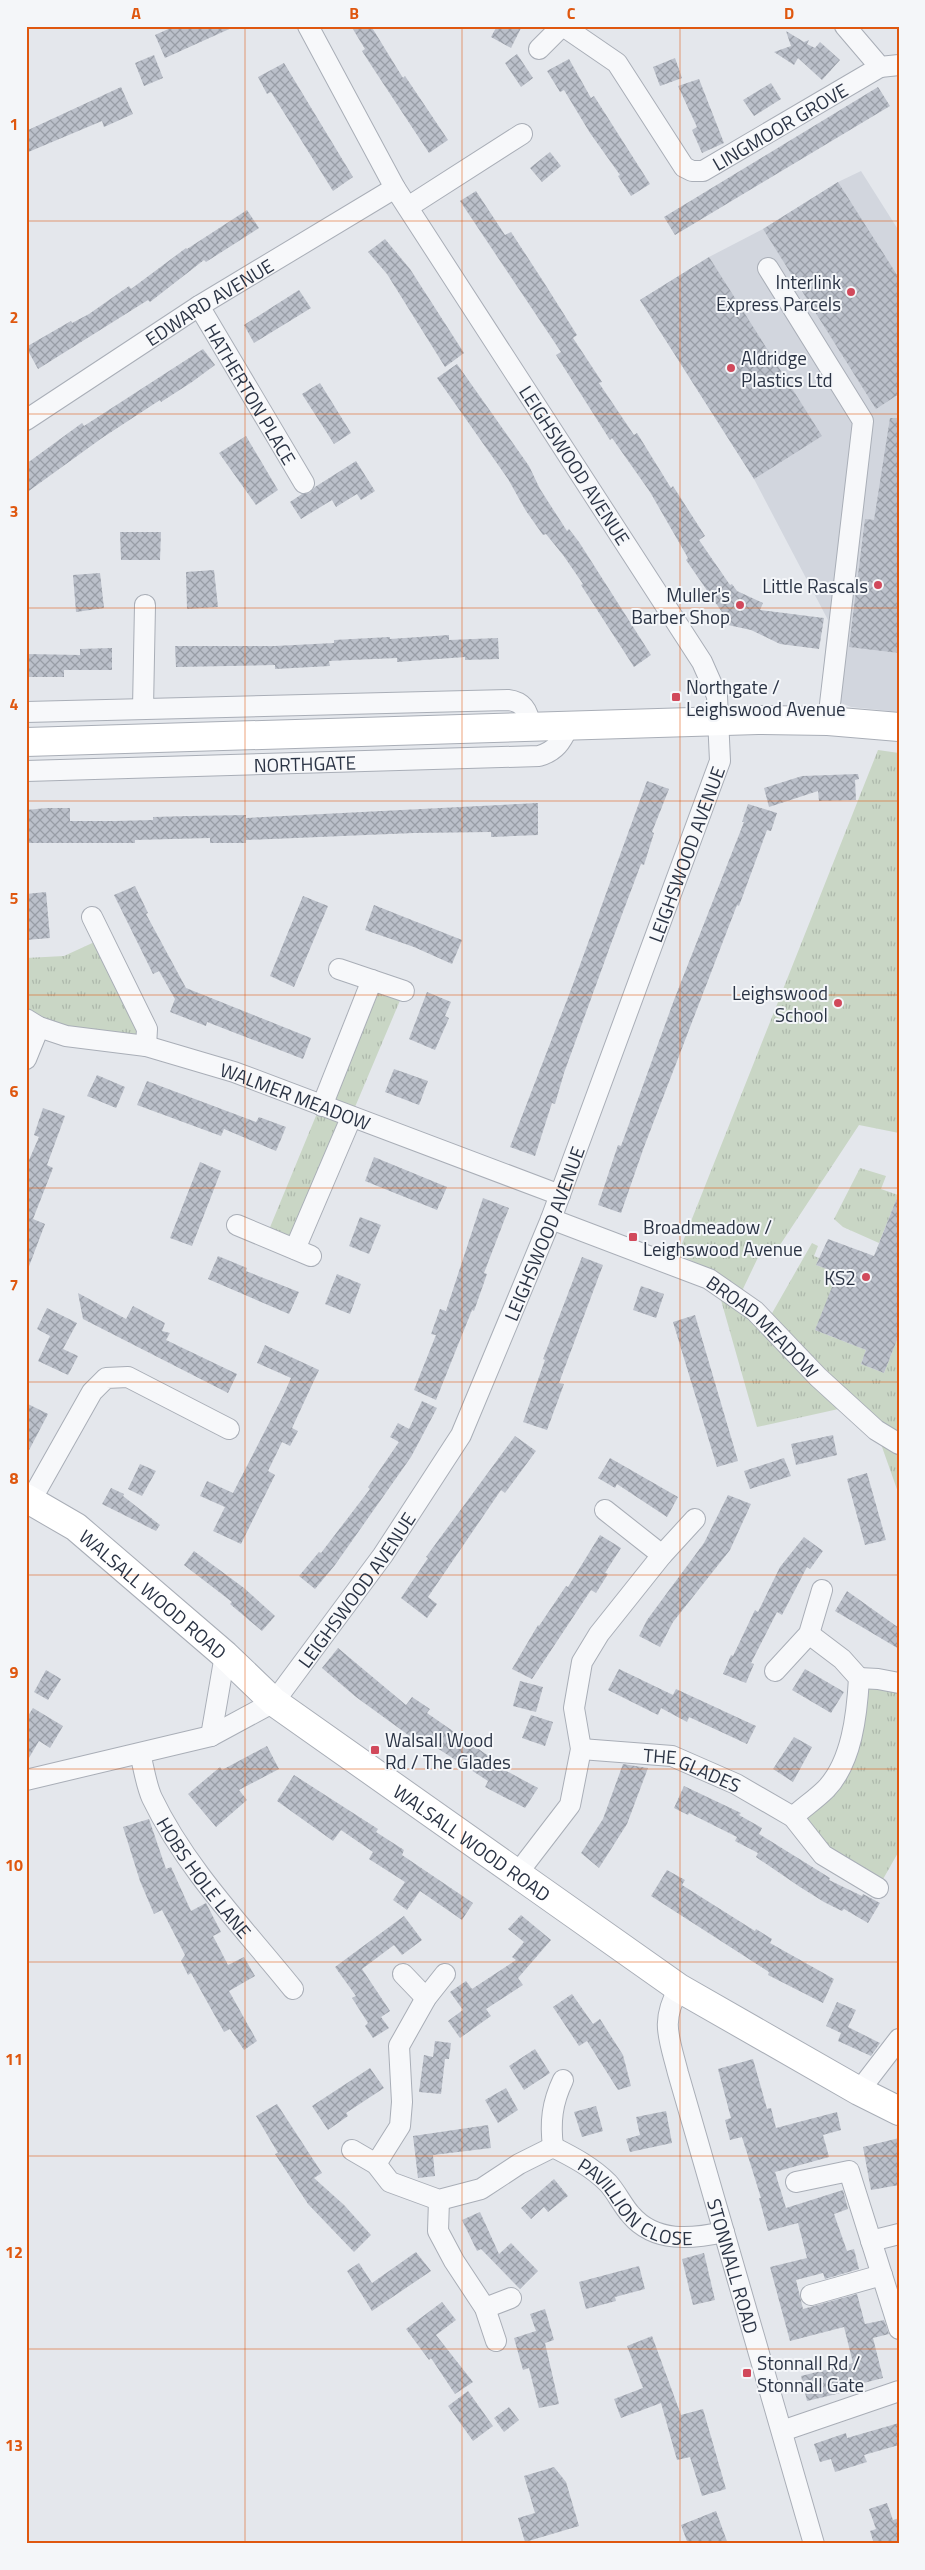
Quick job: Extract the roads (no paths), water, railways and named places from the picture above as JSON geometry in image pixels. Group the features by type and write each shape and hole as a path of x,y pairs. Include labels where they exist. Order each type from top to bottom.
{"street":[{"name":"LEIGHSWOOD AVENUE","path":"274,1702 383,1555 461,1435 551,1219 720,761 717,696 702,662 394,188 308,26"},
{"name":"LINGMOOR GROVE","path":"539,49 562,26 617,64 684,167 692,171 703,172 889,66"},
{"path":"846,26 889,66"},
{"path":"408,207 522,134"},
{"name":"EDWARD AVENUE","path":"26,420 199,306 394,188"},
{"path":"768,268 804,309 863,421 828,721"},
{"name":"HATHERTON PLACE","path":"199,306 304,483"},
{"path":"143,708 145,606"},
{"path":"26,712 508,700 516,701 526,710 530,727"},
{"name":"NORTHGATE","path":"26,742 758,720 828,721 899,727"},
{"name":"NORTHGATE","path":"26,771 539,756 551,752 560,744 569,726"},
{"path":"92,917 93,942 147,1029 146,1046"},
{"path":"339,968 404,991"},
{"path":"322,1106 372,980"},
{"path":"26,1059 33,1023"},
{"name":"WALMER MEADOW","path":"33,1023 66,1036 146,1046 234,1072 560,1195"},
{"path":"237,1225 303,1252 352,1118"},
{"name":"BROAD MEADOW","path":"551,1219 709,1279 755,1310 818,1377 876,1430 899,1444"},
{"path":"28,1499 92,1392 106,1378 128,1377 229,1429"},
{"name":"WALSALL WOOD ROAD","path":"28,1499 76,1527 225,1655 274,1702 679,1988 859,2090 899,2110"},
{"path":"605,1510 662,1555"},
{"path":"517,1874 570,1804 581,1749 574,1708 582,1662 599,1634 662,1555 696,1519"},
{"path":"775,1671 808,1634 822,1590"},
{"path":"793,1817 827,1787 848,1753 857,1714 859,1678 842,1660 808,1634"},
{"path":"211,1736 225,1655"},
{"path":"859,1678 878,1678 899,1683"},
{"path":"26,1780 211,1736 274,1702"},
{"name":"THE GLADES","path":"581,1749 672,1756 736,1784 793,1817 823,1855 878,1888"},
{"name":"HOBS HOLE LANE","path":"140,1754 151,1796 194,1866 293,1988"},
{"path":"403,1974 426,1998"},
{"path":"376,2164 400,2126 402,2102 399,2046 426,1998 445,1974"},
{"name":"STONNALL ROAD","path":"679,1988 670,2005 666,2024 678,2073 814,2544"},
{"path":"859,2090 899,2039"},
{"name":"PAVILLION CLOSE","path":"553,2147 550,2124 554,2100 563,2080"},
{"name":"PAVILLION CLOSE","path":"553,2147 586,2164 608,2184 632,2216 655,2232 692,2239 724,2232"},
{"name":"PAVILLION CLOSE","path":"439,2200 481,2189 519,2164 553,2147"},
{"path":"352,2150 376,2164 390,2182 439,2200 438,2231 454,2261 485,2308 496,2341"},
{"path":"796,2182 849,2171 899,2329"},
{"path":"871,2240 899,2234"},
{"path":"811,2295 882,2275"},
{"path":"485,2308 511,2298"},
{"path":"782,2432 899,2391"}],"place":[{"name":"Interlink Express Parcels","path":"851,292"},
{"name":"Aldridge Plastics Ltd","path":"731,368"},
{"name":"Little Rascals","path":"878,585"},
{"name":"Muller's Barber Shop","path":"740,605"},
{"name":"Northgate / Leighswood Avenue","path":"676,697"},
{"name":"Leighswood School","path":"838,1003"},
{"name":"Broadmeadow / Leighswood Avenue","path":"633,1237"},
{"name":"KS2","path":"866,1277"},
{"name":"Walsall Wood Rd / The Glades","path":"375,1750"},
{"name":"Stonnall Rd / Stonnall Gate","path":"747,2373"}]}
